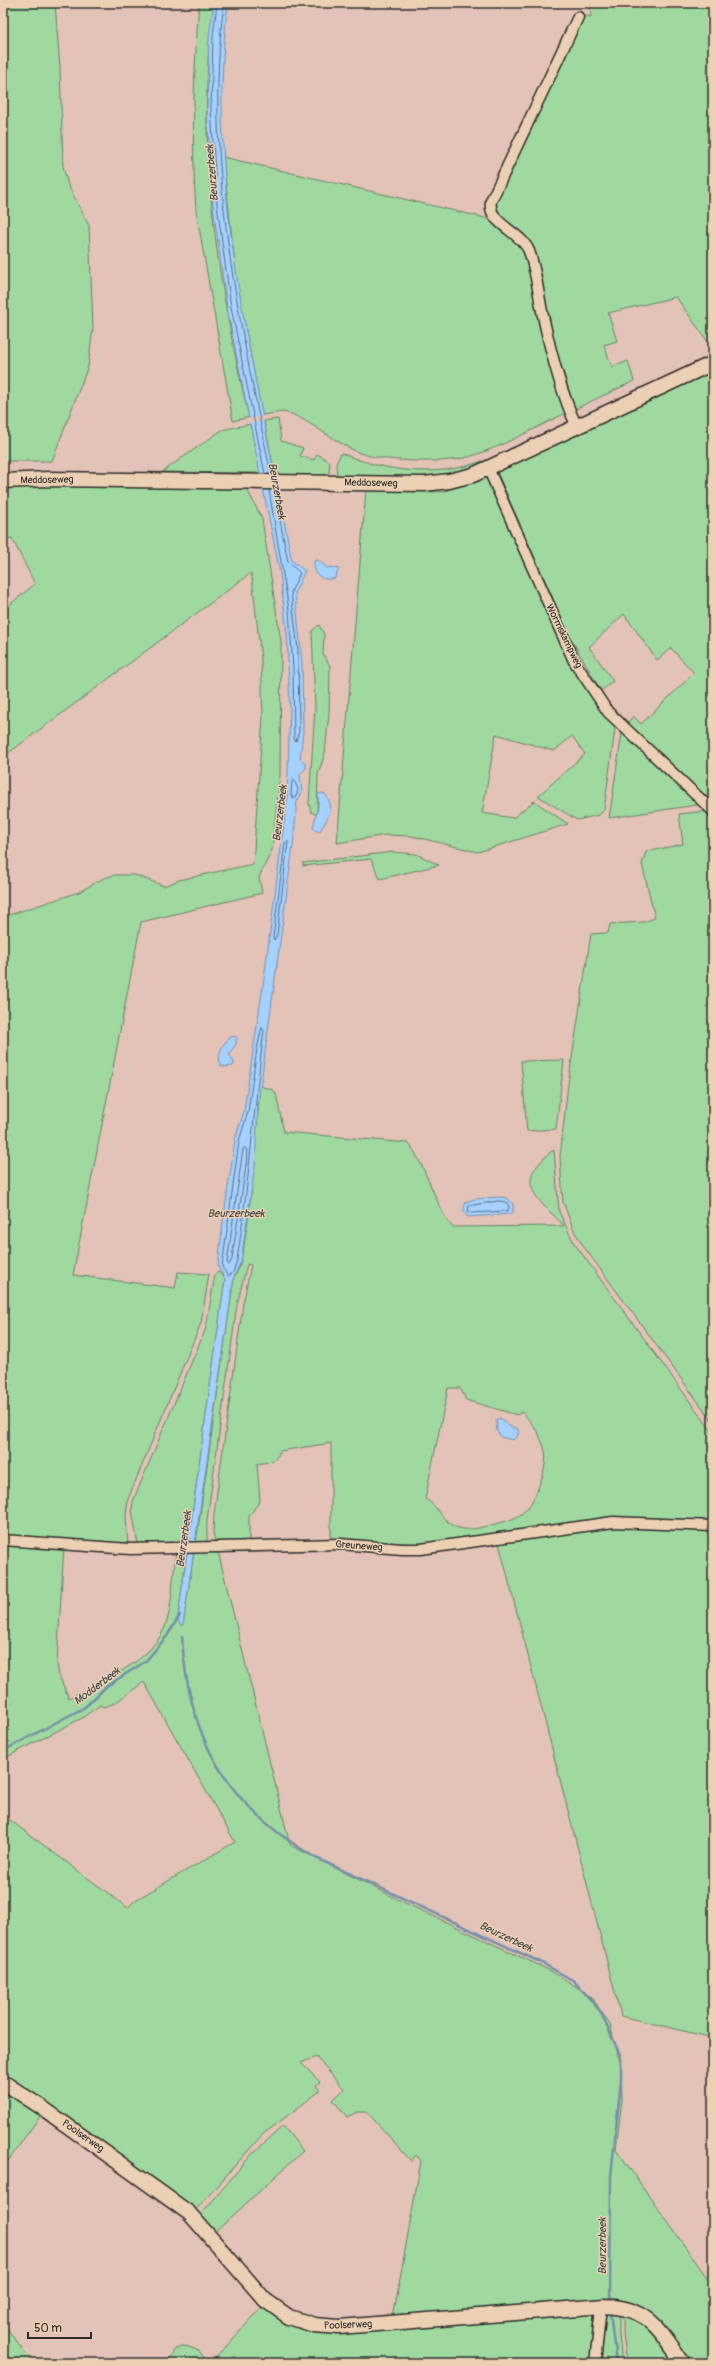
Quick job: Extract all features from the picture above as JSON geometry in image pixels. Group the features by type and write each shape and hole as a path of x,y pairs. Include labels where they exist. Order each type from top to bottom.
{"street":[{"path":"576,427 550,347 530,253 520,238 493,215 490,207 578,17"},
{"name":"Meddoseweg","path":"3,481 48,479 424,484 449,482 473,475 713,363"},
{"name":"Wormskampweg","path":"488,468 574,661 608,712 622,727 713,811"},
{"name":"Greuneweg","path":"3,1540 130,1549 340,1544 421,1549 613,1522 713,1526"},
{"name":"Poolserweg","path":"3,2082 51,2113 189,2213 265,2300 290,2317 314,2325 339,2327 607,2307 630,2309 645,2316 660,2330 683,2363"},
{"path":"595,2363 607,2307"}],"green space":[{"path":"3,3 55,3 60,68 63,166 68,185 89,226 93,328 88,366 52,461 3,461"},
{"path":"199,3 214,3 208,53 207,105 208,158 212,211 228,317 249,417 233,421 196,210 194,184 194,106"},
{"path":"590,3 713,3 713,346 711,346 676,297 608,313 617,341 604,345 612,367 628,361 634,381 575,409 558,356 537,269 496,213 495,203 581,15 591,17"},
{"path":"223,157 494,220 527,248 568,412 492,449 468,457 444,461 394,460 365,455 347,447 308,422 292,414 283,412 262,415 237,283"},
{"path":"713,370 713,803 627,724 633,716 641,724 694,673 671,648 657,660 624,614 589,647 613,681 601,691 570,637 497,472"},
{"path":"278,419 281,441 303,448 300,456 314,460 317,454 330,462 329,473 321,476 275,475 264,421"},
{"path":"250,424 261,473 162,472 222,430"},
{"path":"341,453 375,465 411,470 447,470 482,461 483,463 448,474 430,476 393,478 337,476 336,464"},
{"path":"486,478 489,481 565,645 615,729 604,810 599,815 577,820 538,796 585,754 572,736 554,751 496,734 482,813 513,818 534,801 568,824 478,852 412,836 386,835 337,843 366,490 442,492"},
{"path":"10,485 246,487 262,519 281,642 280,775 272,850 259,877 262,893 141,922 73,1275 175,1288 178,1272 209,1274 201,1323 128,1499 126,1516 128,1544 3,1535 3,917 79,892 104,878 115,875 135,875 164,886 179,880 253,864 263,716 261,659 252,578 251,573 3,757 3,648 7,644 3,638 3,610 35,584 12,538 3,540 3,487"},
{"path":"319,625 324,634 323,654 330,666 329,713 325,753 318,774 317,815 311,812 309,803 315,707 312,631"},
{"path":"622,733 703,804 609,818"},
{"path":"707,811 713,817 713,1422 584,1247 574,1231 563,1202 560,1157 568,1084 591,934 608,933 610,924 643,922 655,918 642,864 646,852 683,844 679,814"},
{"path":"393,852 416,854 439,865 380,879 371,859 303,866 303,863"},
{"path":"564,1060 556,1129 527,1131 521,1061"},
{"path":"260,1086 273,1090 276,1094 284,1132 408,1143 420,1162 443,1214 453,1227 564,1226 543,1204 532,1189 531,1180 533,1172 546,1156 554,1150 559,1212 574,1243 713,1433 713,1522 657,1518 605,1519 421,1544 331,1539 331,1443 280,1451 279,1455 274,1459 257,1464 260,1501 249,1516 249,1540 215,1542 213,1532 214,1514 243,1304 251,1265 247,1264 237,1305 207,1520 207,1542 196,1543 234,1277 239,1266 244,1245 248,1218 252,1188","holes":["448,1388 460,1388 466,1400 517,1415 522,1412 533,1425 543,1445 546,1454 544,1470 537,1491 533,1500 524,1512 511,1520 478,1528 464,1529 451,1525 435,1507 425,1499"]},
{"path":"219,1272 225,1279 188,1544 138,1545 132,1510 133,1501 206,1328 215,1274"},
{"path":"619,1527 713,1530 713,2038 621,2016 499,1543"},
{"path":"3,1541 64,1546 57,1663 59,1676 69,1698 112,1677 140,1659 161,1635 169,1613 176,1551 187,1551 178,1616 183,1625 194,1552 218,1551 290,1845 403,1902 551,1971 585,1992 595,2002 610,2025 621,2066 622,2099 616,2149 713,2286 713,2363 689,2363 644,2310 393,2318 421,2161 416,2155 411,2161 367,2112 357,2112 347,2117 333,2100 344,2089 316,2057 301,2063 320,2082 316,2085 320,2091 262,2135 193,2213 3,2074 3,1815 128,1908 134,1901 235,1842 144,1682 115,1703 104,1707 100,1705 82,1718 3,1759"},
{"path":"3,2084 43,2112 3,2168"},
{"path":"283,2126 303,2151 213,2234 198,2218 252,2154"},
{"path":"265,2304 302,2326 594,2314 590,2363 211,2363"},
{"path":"607,2311 619,2311 619,2335 622,2363 598,2363 603,2314"},
{"path":"623,2312 640,2317 682,2363 627,2363 623,2333"},
{"path":"3,2323 32,2363 3,2363"},
{"path":"186,2346 197,2350 206,2361 204,2363 166,2363 175,2349"}],"water":[{"name":"Beurzerbeek","path":"214,3 228,3 222,73 223,143 228,213 238,282 250,351 291,557 292,561 305,571 295,592 302,662 303,731 300,759 306,764 306,768 300,774 301,795 297,801 293,846 258,1104 255,1166 241,1261 234,1277 183,1625 180,1625 178,1617 225,1279 218,1267 222,1229 235,1140 244,1111 264,979 287,800 290,708 287,634 280,573 227,308 213,206 207,109 209,36"},
{"path":"318,560 327,568 332,567 339,569 335,578 326,579 317,574 314,561"},
{"path":"324,793 331,808 320,831 316,831 313,828 318,807 318,794"},
{"path":"234,1036 237,1038 236,1044 229,1054 234,1063 233,1066 222,1067 219,1058 221,1049 226,1041"},
{"path":"499,1197 507,1198 513,1204 513,1211 511,1214 468,1217 464,1212 466,1202 474,1199"},
{"path":"500,1418 509,1426 518,1429 518,1435 513,1440 501,1437 497,1431 496,1420"}],"pier":[{"path":"265,416 266,420 248,424 247,419"}],"waterway":[{"name":"Modderbeek","path":"3,1751 85,1707 107,1686 146,1661 167,1636 180,1615"},
{"name":"Beurzerbeek","path":"182,1637 186,1673 193,1707 204,1738 218,1766 236,1792 258,1816 285,1838 316,1858 542,1963 574,1981 600,2011 621,2057 621,2081 611,2176 610,2303"},
{"name":"Beurzerbeek","path":"610,2312 616,2363"}]}
